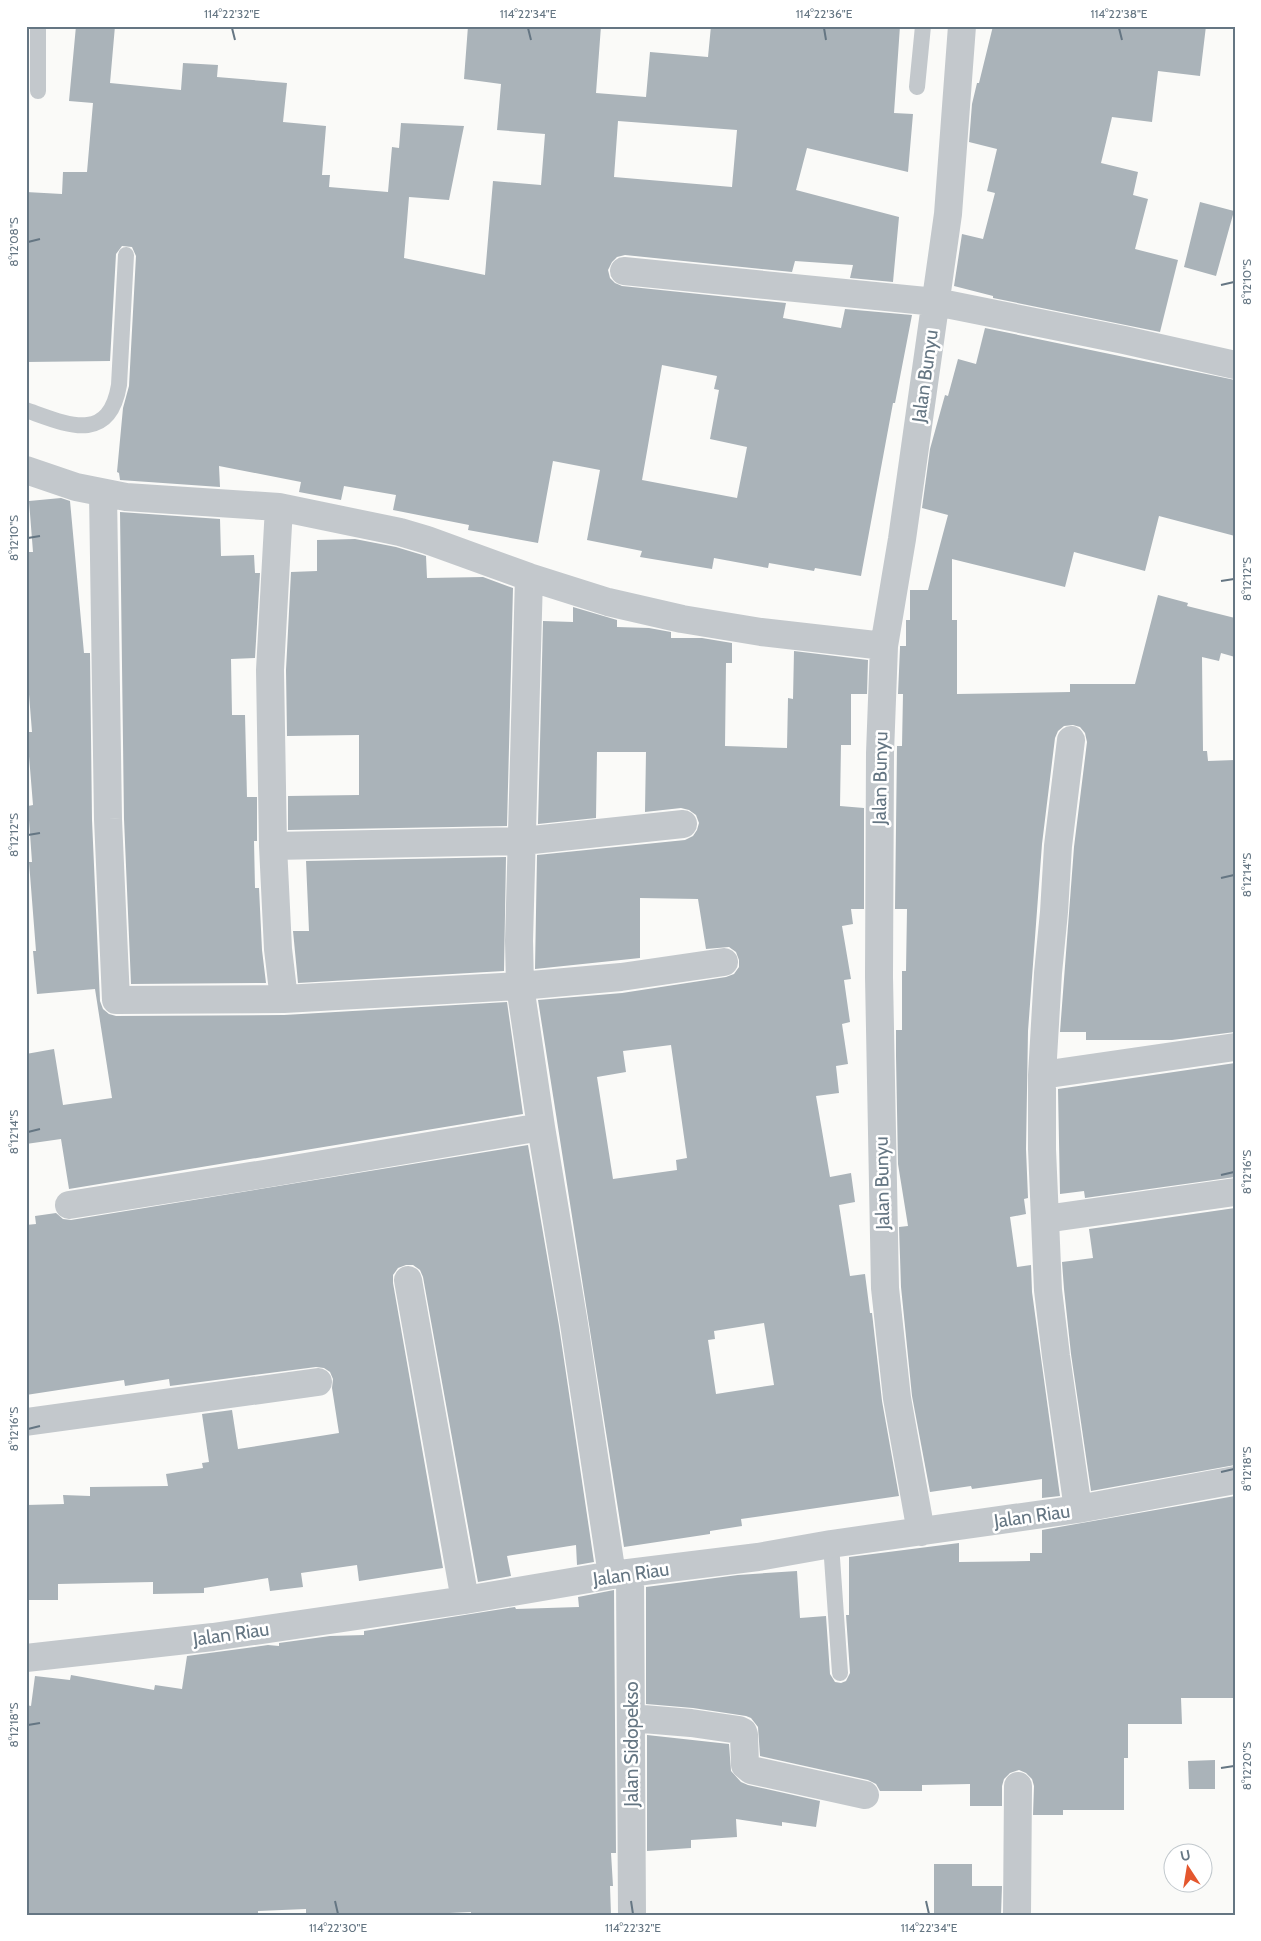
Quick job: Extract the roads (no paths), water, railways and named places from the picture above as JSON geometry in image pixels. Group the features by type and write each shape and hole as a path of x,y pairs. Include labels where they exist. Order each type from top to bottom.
{"street":[{"name":"Jalan Bunyu","path":"921,1532 898,1398 885,1288 879,976 880,753 884,646 902,539 948,214 962,26"},
{"path":"624,271 936,302 1235,365"},
{"path":"26,470 76,488 126,497 279,507 400,532 529,577 608,602 721,627 884,646"},
{"path":"102,493 108,820 116,1000 284,1000 520,986 621,977 724,962"},
{"path":"279,507 270,670 273,846 278,949 284,1000"},
{"name":"Jalan Sidopekso","path":"529,577 519,942 520,986 541,1127 574,1324 621,1575 631,1718 632,1915"},
{"path":"1071,740 1058,846 1042,1076 1044,1219 1048,1290 1054,1347 1078,1509"},
{"path":"273,846 523,841 683,824"},
{"path":"1042,1076 1235,1047"},
{"path":"69,1205 541,1127"},
{"path":"1044,1219 1235,1192"},
{"path":"408,1280 465,1600"},
{"path":"26,1422 318,1382"},
{"name":"Jalan Riau","path":"26,1658 204,1638 621,1575 758,1557 832,1544 1078,1509 1235,1480"},
{"path":"631,1718 691,1723 739,1730 744,1735 745,1764 751,1770 865,1794"},
{"path":"1017,1915 1018,1786"}],"lane":[{"path":"38,26 38,92"},
{"path":"917,87 923,26"},
{"path":"26,410 63,423 80,426 94,424 108,416 116,402 119,386 126,255"},
{"path":"832,1544 840,1673"}]}
